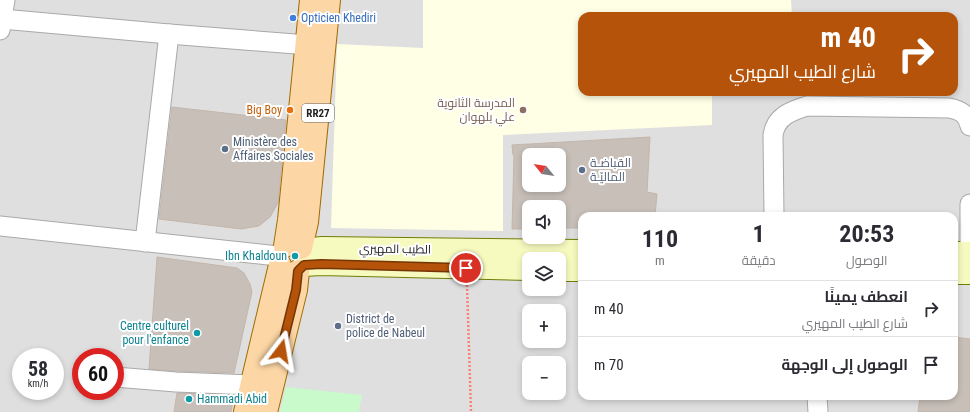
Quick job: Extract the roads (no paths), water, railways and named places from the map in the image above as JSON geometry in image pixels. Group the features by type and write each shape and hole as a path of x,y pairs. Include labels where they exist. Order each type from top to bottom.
{"main road":[{"name":"RR27","path":"311,0 315,46"},
{"name":"RR27","path":"266,412 296,290 289,220 315,46 329,0"},
{"name":"RR27","path":"245,412 252,385 293,257"}],"street":[{"path":"5,0 1,25 169,34 315,46"},
{"path":"145,242 169,34"},
{"path":"774,212 774,128 783,117 791,111 807,106 949,108 958,110 965,115 969,120 970,126"},
{"path":"958,253 970,253 970,204"},
{"path":"0,226 293,257 321,264 522,269"},
{"name":"الطيب المهيري","path":"293,257 322,248 578,251"},
{"path":"566,270 578,270"},
{"path":"958,273 970,273"},
{"path":"124,378 252,385"},
{"path":"817,400 818,412"}],"place":[{"name":"Opticien Khediri","path":"293,18"},
{"name":"Big Boy","path":"290,110"},
{"name":"المدرسة الثانوية علي بلهوان","path":"523,110"},
{"name":"Ministère des Affaires Sociales","path":"225,149"},
{"name":"القباضـة الماليّـة","path":"582,170"},
{"name":"Ibn Khaldoun","path":"295,256"},
{"name":"District de police de Nabeul","path":"338,326"},
{"name":"Centre culturel pour l'enfance","path":"197,333"},
{"name":"Hammadi Abid","path":"189,399"}]}
